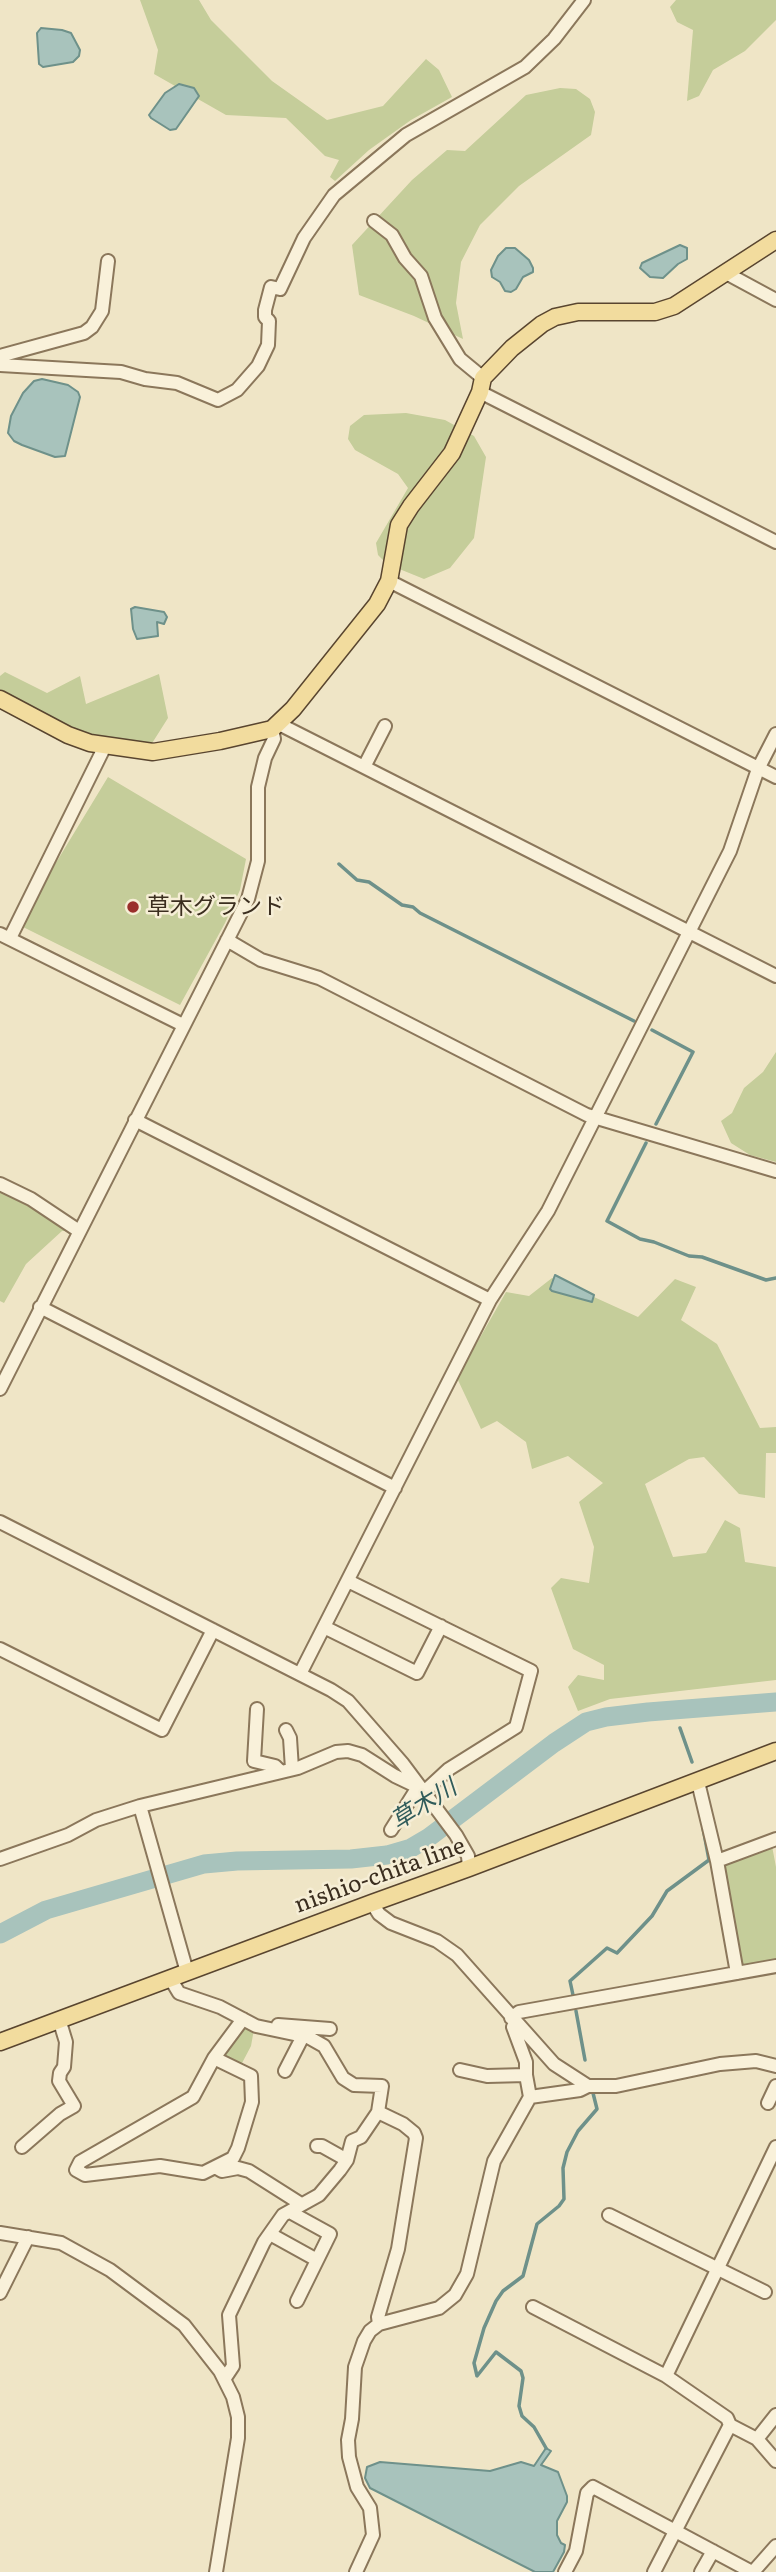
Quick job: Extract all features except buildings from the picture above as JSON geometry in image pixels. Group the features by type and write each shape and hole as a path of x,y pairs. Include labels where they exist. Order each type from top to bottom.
{"main road":[{"path":"0,699 68,735 105,746 153,752 220,741 276,726 377,604 389,581 399,525 452,453 482,385 512,348 555,317 578,312 655,312 674,306 776,240"},
{"name":"nishio-chita line","path":"0,2042 776,1751"}],"street":[{"path":"0,365 121,372 145,379 177,383 218,400 237,390 257,366 268,345 269,321 265,317 265,310 271,287 280,289 304,238 334,195 406,135 525,67 554,39 584,0"},
{"path":"374,221 392,235 405,258 421,276 435,318 460,359 482,385 776,542"},
{"path":"0,356 84,333 92,327 102,311 108,261"},
{"path":"726,273 776,300"},
{"path":"389,581 776,778"},
{"path":"0,1389 248,899 258,861 258,787 276,726 364,767 776,976"},
{"path":"364,767 385,726"},
{"path":"300,1674 490,1300 548,1211 690,931 730,851 758,769 776,734"},
{"path":"105,746 5,936 183,1025"},
{"path":"227,940 261,960 319,978 595,1117 776,1171"},
{"path":"135,1120 490,1300"},
{"path":"0,1184 31,1199 79,1231"},
{"path":"40,1307 395,1488"},
{"path":"0,1522 348,1701 403,1765 456,1835 468,1856 469,1868"},
{"path":"348,1581 531,1671 516,1727 419,1789 391,1830"},
{"path":"324,1627 416,1673 441,1626"},
{"path":"0,1649 162,1730 213,1630"},
{"path":"257,1709 254,1761 286,1770"},
{"path":"286,1730 290,1738 286,1770"},
{"path":"0,1859 68,1835 96,1820 286,1770 336,1752 348,1751 362,1755 419,1789"},
{"path":"698,1782 717,1861 737,1973"},
{"path":"140,1807 187,1972"},
{"path":"717,1861 775,1843"},
{"path":"372,1903 379,1914 391,1923 437,1941 457,1955 554,2064 588,2085 616,2086 720,2064 756,2061 776,2066"},
{"path":"360,2571 373,2535 373,2523 370,2508 353,2477 348,2440 355,2367 370,2331 379,2324 439,2308 448,2302 467,2274 494,2161 530,2097 526,2062 513,2026 519,2012 776,1966"},
{"path":"170,1979 178,1993 220,2007 256,2026 303,2036 324,2046 343,2078 354,2085 382,2086 377,2112 361,2137 352,2141 347,2160 319,2194 283,2215 270,2234 229,2315 233,2366 225,2378"},
{"path":"22,2147 74,2106 59,2081 64,2067 66,2042 60,2019"},
{"path":"214,2058 251,2076 252,2102 233,2158 203,2173 160,2166 85,2175 76,2170 80,2162 193,2096 214,2058 243,2019"},
{"path":"269,2028 283,2024 330,2029"},
{"path":"285,2071 303,2036"},
{"path":"460,2070 486,2076 526,2076"},
{"path":"530,2097 580,2090 588,2085"},
{"path":"768,2103 776,2086"},
{"path":"377,2112 403,2124 416,2138 398,2249 378,2317 379,2324"},
{"path":"317,2146 322,2146 347,2160"},
{"path":"666,2376 776,2147"},
{"path":"215,2167 222,2171 238,2168 249,2171 301,2204"},
{"path":"290,2212 330,2234 297,2301"},
{"path":"609,2215 765,2292"},
{"path":"0,2233 61,2243 110,2270 184,2325 201,2343 225,2378 238,2417 238,2438 216,2572"},
{"path":"270,2234 317,2260"},
{"path":"0,2293 28,2237"},
{"path":"533,2307 666,2376 727,2418 730,2425 757,2439 776,2461"},
{"path":"757,2439 776,2415"},
{"path":"654,2572 730,2425"},
{"path":"565,2572 576,2551 587,2493 593,2487 752,2572 776,2546"},
{"path":"701,2572 713,2551"}],"green space":[{"path":"140,0 199,0 211,20 272,81 327,120 383,106 426,59 439,70 452,97 411,120 369,150 335,181 330,177 339,160 325,156 286,118 226,115 154,74 158,50"},
{"path":"676,0 776,0 776,20 745,51 713,70 699,96 687,101 693,30 677,22 670,7"},
{"path":"560,88 576,89 590,99 595,112 591,135 519,186 480,225 461,262 456,303 463,339 359,295 352,245 412,180 447,150 465,151 526,95"},
{"path":"406,413 445,420 474,436 486,457 474,538 450,568 424,579 387,564 378,555 376,543 408,488 398,474 355,450 348,439 350,426 364,415"},
{"path":"5,672 47,693 80,676 86,704 159,674 168,718 149,748 91,739 0,694 0,676"},
{"name":"草木グランド","path":"108,777 246,859 240,890 180,1005 23,927 51,871"},
{"path":"776,1052 776,1162 750,1155 731,1143 721,1121 732,1113 744,1088 763,1072"},
{"path":"0,1187 28,1200 69,1231 62,1231 26,1264 4,1303 0,1301"},
{"path":"552,1278 638,1317 675,1279 696,1287 681,1320 717,1344 760,1428 776,1427 776,1453 766,1453 765,1498 739,1494 704,1457 689,1459 645,1484 673,1557 706,1553 725,1520 740,1528 745,1562 776,1567 776,1680 610,1699 578,1711 568,1687 578,1675 604,1680 604,1665 573,1649 551,1588 561,1578 589,1583 594,1547 579,1502 603,1483 568,1456 532,1469 526,1442 497,1421 481,1429 457,1378 506,1292 529,1296"},
{"path":"772,1846 776,1867 776,1962 747,1968 741,1963 723,1868 726,1864"},
{"path":"246,2026 254,2029 251,2046 241,2065 227,2059 225,2052"}],"water":[{"path":"41,28 71,33 80,50 79,56 73,62 43,67 39,64 37,33"},
{"path":"179,84 194,88 199,96 176,129 170,130 149,115 165,93"},
{"path":"680,245 687,248 687,259 663,278 650,277 640,268 642,263"},
{"path":"506,248 515,248 529,260 533,268 533,272 523,277 511,292 505,291 500,282 492,277 491,270 498,256"},
{"path":"42,379 68,385 78,392 80,397 65,456 55,457 22,445 14,441 8,433 11,416 23,393 34,381"},
{"path":"135,607 164,612 167,617 164,624 157,622 158,636 137,639 131,609"},
{"path":"555,1275 594,1295 592,1302 552,1291 550,1289"},
{"path":"546,2448 551,2451 541,2465 558,2472 567,2496 567,2502 557,2521 557,2535 565,2545 564,2552 553,2572 535,2572 370,2488 365,2478 367,2467 380,2462 490,2471 521,2462 534,2466"}],"waterway":[{"path":"415,123 451,103"},
{"path":"336,186 386,144"},
{"path":"339,864 357,880 369,882 402,905 413,907 420,913 634,1021"},
{"path":"652,1030 693,1052 656,1124"},
{"path":"646,1143 607,1221 640,1239 689,1256 702,1257 766,1280 776,1278"},
{"name":"草木川","path":"0,1934 46,1910 204,1864 351,1859 387,1855 411,1848 586,1722 648,1712 776,1702"},
{"path":"680,1728 692,1762"},
{"path":"573,1995 570,1981 607,1948 617,1953 652,1916 667,1891 709,1860 703,1828"},
{"path":"576,2011 585,2060"},
{"path":"546,2448 534,2427 522,2416 519,2406 523,2378 521,2371 496,2352 477,2376 474,2363 484,2328 496,2301 503,2291 523,2276 537,2224 564,2199 563,2168 567,2152 578,2131 597,2109 593,2093"}],"place":[{"name":"草木グランド","path":"133,907"}]}
